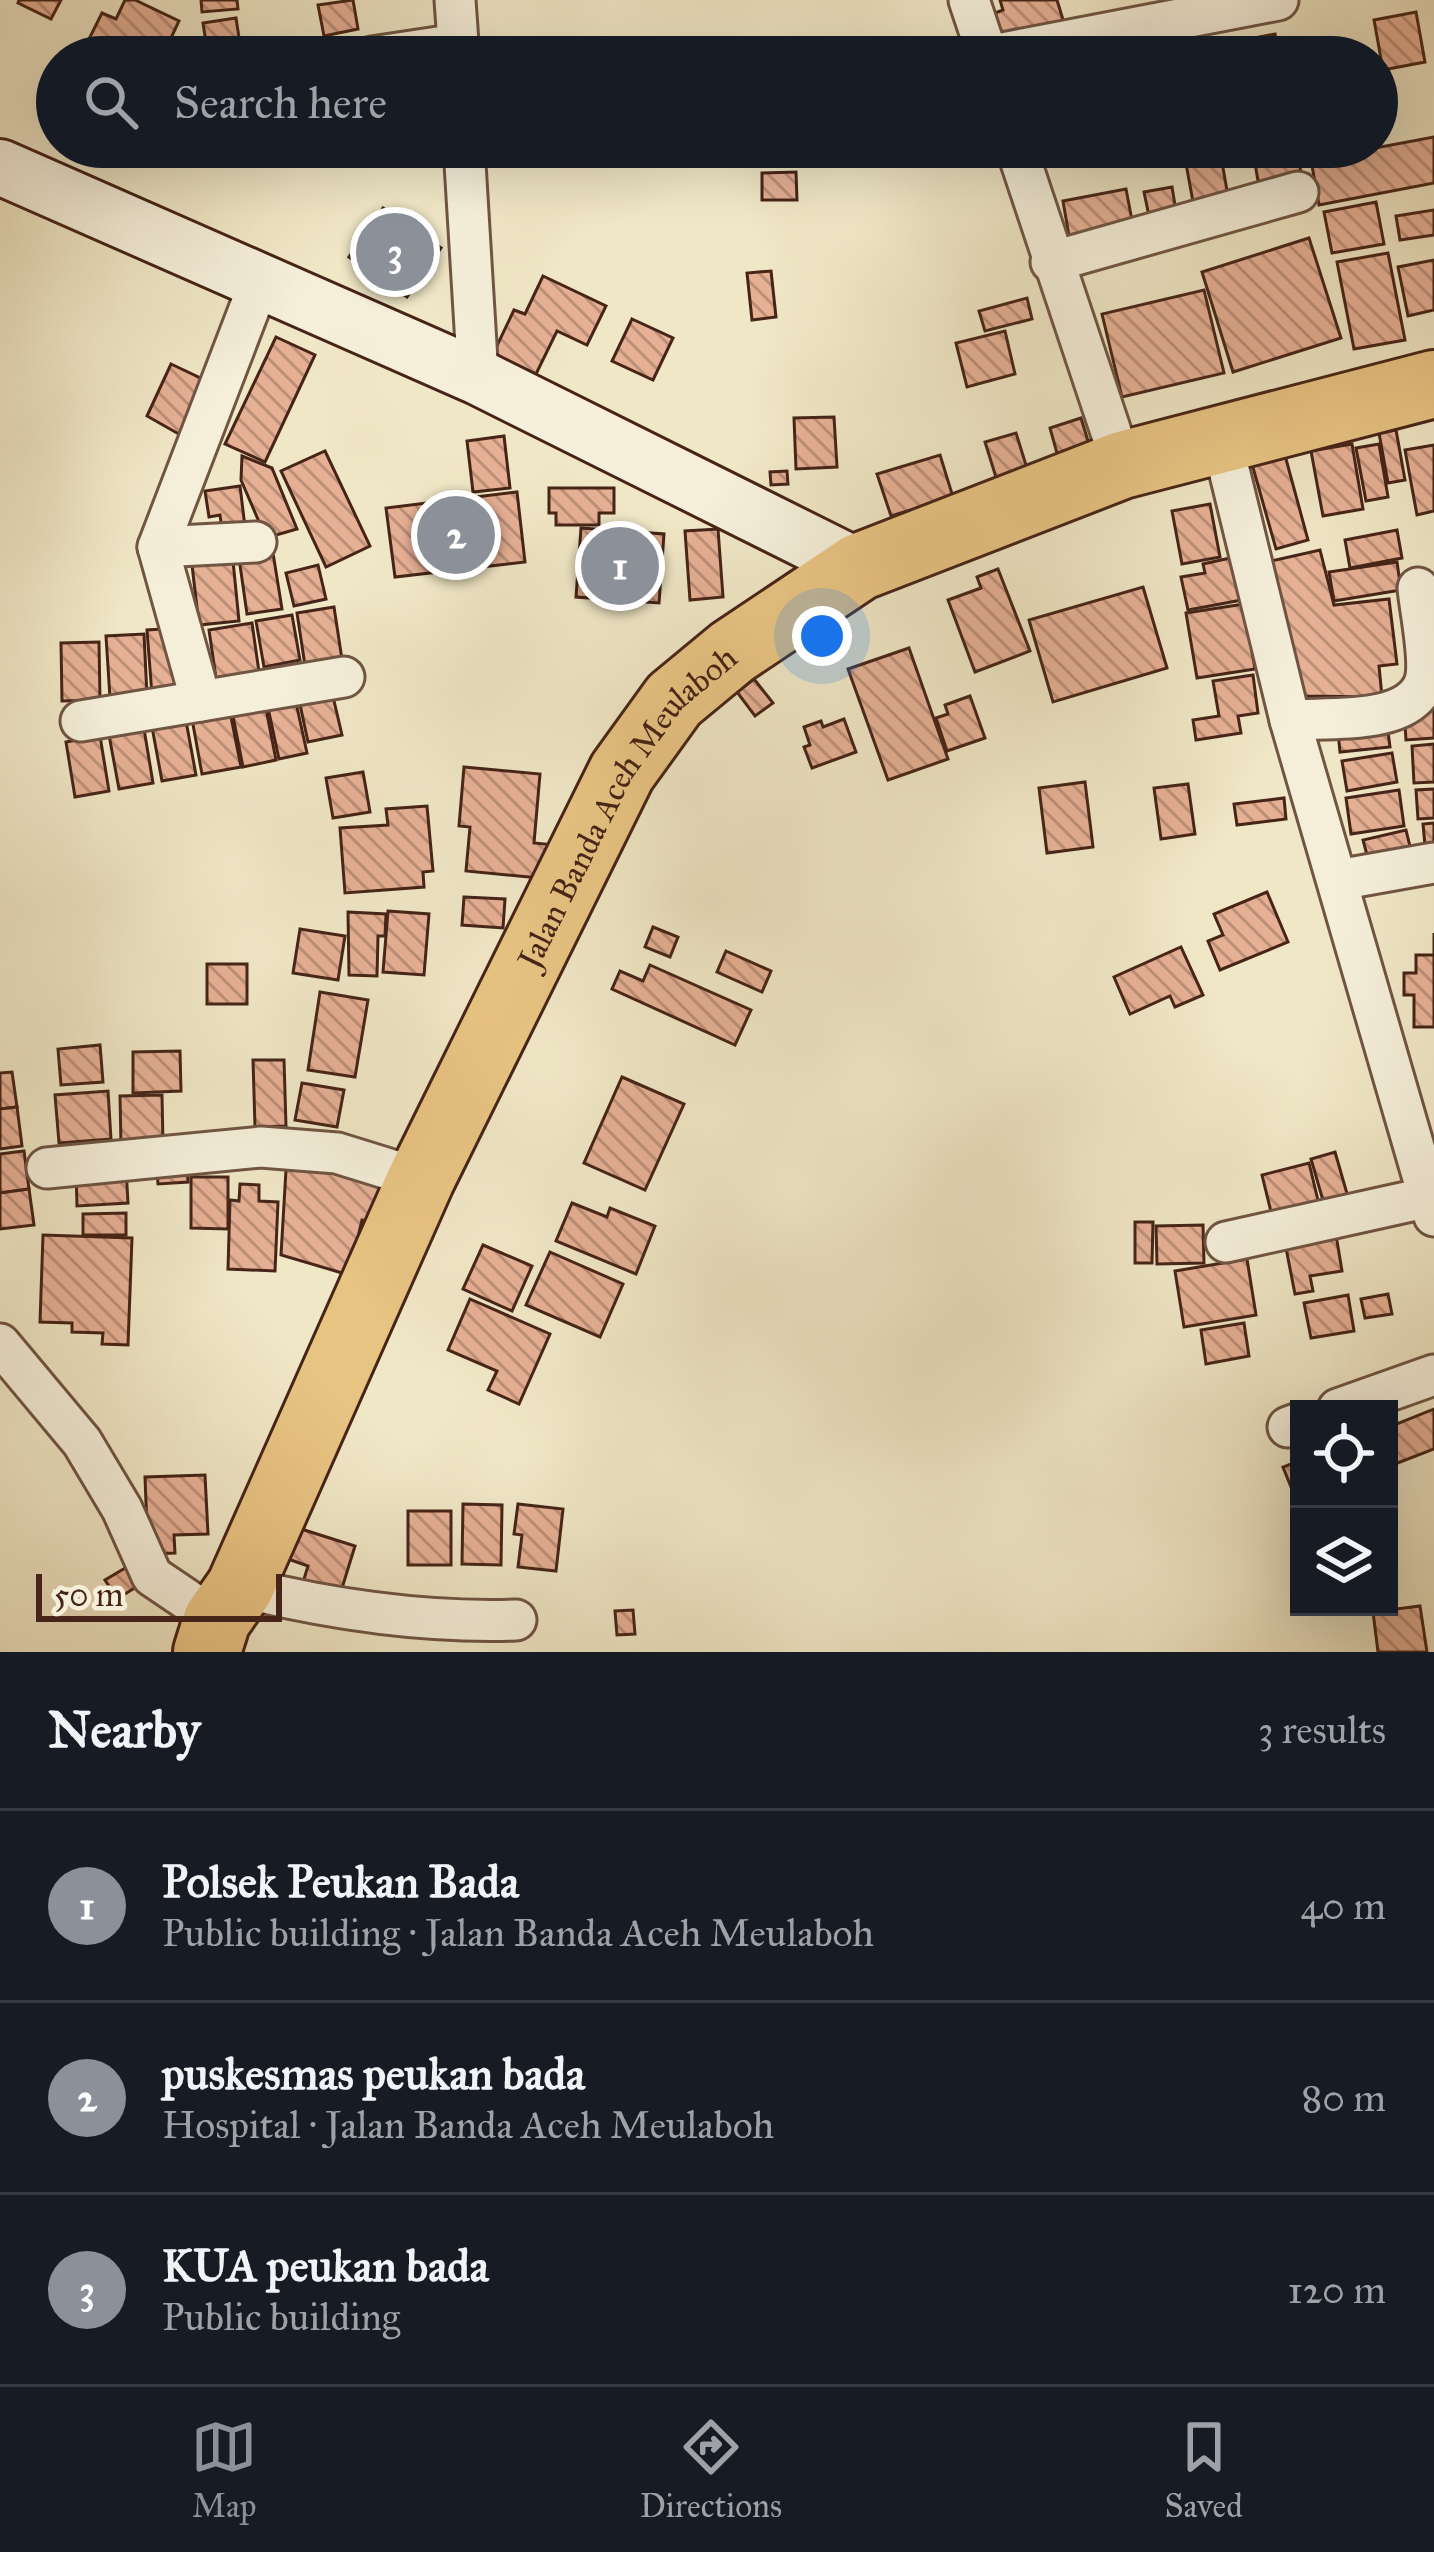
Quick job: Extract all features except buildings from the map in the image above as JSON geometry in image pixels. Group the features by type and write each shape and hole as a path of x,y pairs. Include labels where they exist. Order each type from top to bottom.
{"highway":[{"name":"Jalan Banda Aceh Meulaboh","path":"222,1620 421,1179 622,772 674,700 732,652 859,567 1122,465 1434,384"}],"street":[{"path":"455,0 457,36"},
{"path":"969,0 981,36"},
{"path":"1091,36 1278,0"},
{"path":"0,167 478,377 859,567"},
{"path":"465,168 478,377"},
{"path":"1022,168 1122,465"},
{"path":"1051,262 1298,192"},
{"path":"201,701 158,547 260,281"},
{"path":"1221,437 1290,720 1431,1206 1226,1242"},
{"path":"158,547 256,542"},
{"path":"1290,720 1394,713 1415,700 1426,677 1418,588"},
{"path":"81,721 344,677"},
{"path":"1338,880 1434,863"},
{"path":"46,1168 261,1147 337,1153 421,1179"},
{"path":"0,1344 82,1442 122,1509 152,1576 222,1620 293,1600 461,1622 516,1620"},
{"path":"1363,1400 1434,1375"}],"place":[{"name":"KUA peukan bada","path":"395,252"},
{"name":"puskesmas peukan bada","path":"456,535"},
{"name":"Polsek Peukan Bada","path":"620,566"}]}
